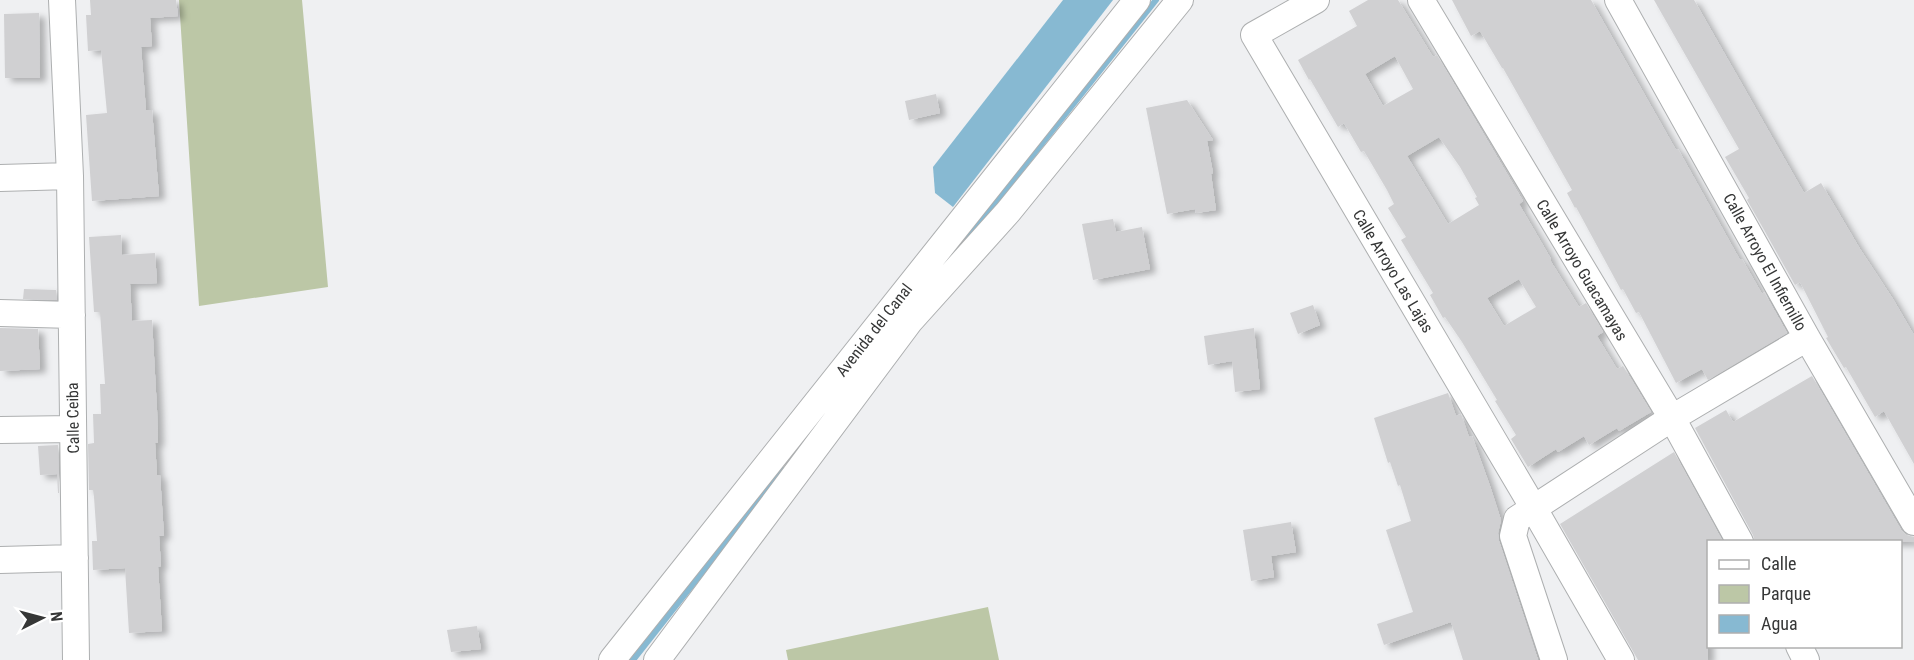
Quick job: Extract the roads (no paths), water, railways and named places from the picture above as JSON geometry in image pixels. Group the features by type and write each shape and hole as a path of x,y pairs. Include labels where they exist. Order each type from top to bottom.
{"street":[{"name":"Calle Ceiba","path":"62,0 70,176 76,660"},
{"name":"Avenida del Canal","path":"612,660 1137,0"},
{"path":"657,660 910,321 1008,212 1180,0"},
{"name":"Calle Arroyo Las Lajas","path":"1316,0 1254,35 1622,660"},
{"name":"Calle Arroyo Guacamayas","path":"1421,0 1672,418 1739,540"},
{"name":"Calle Arroyo El Infiernillo","path":"1618,0 1807,338 1914,522"},
{"path":"0,178 70,176"},
{"path":"0,313 72,315"},
{"path":"1554,660 1513,536 1517,519 1672,418 1807,338"},
{"path":"0,430 73,429"},
{"path":"0,560 75,558"}],"water":[{"path":"1063,0 1113,0 953,207 935,193 933,167"}],"waterway":[{"path":"959,248 1156,0"},
{"path":"633,660 783,470"}]}
